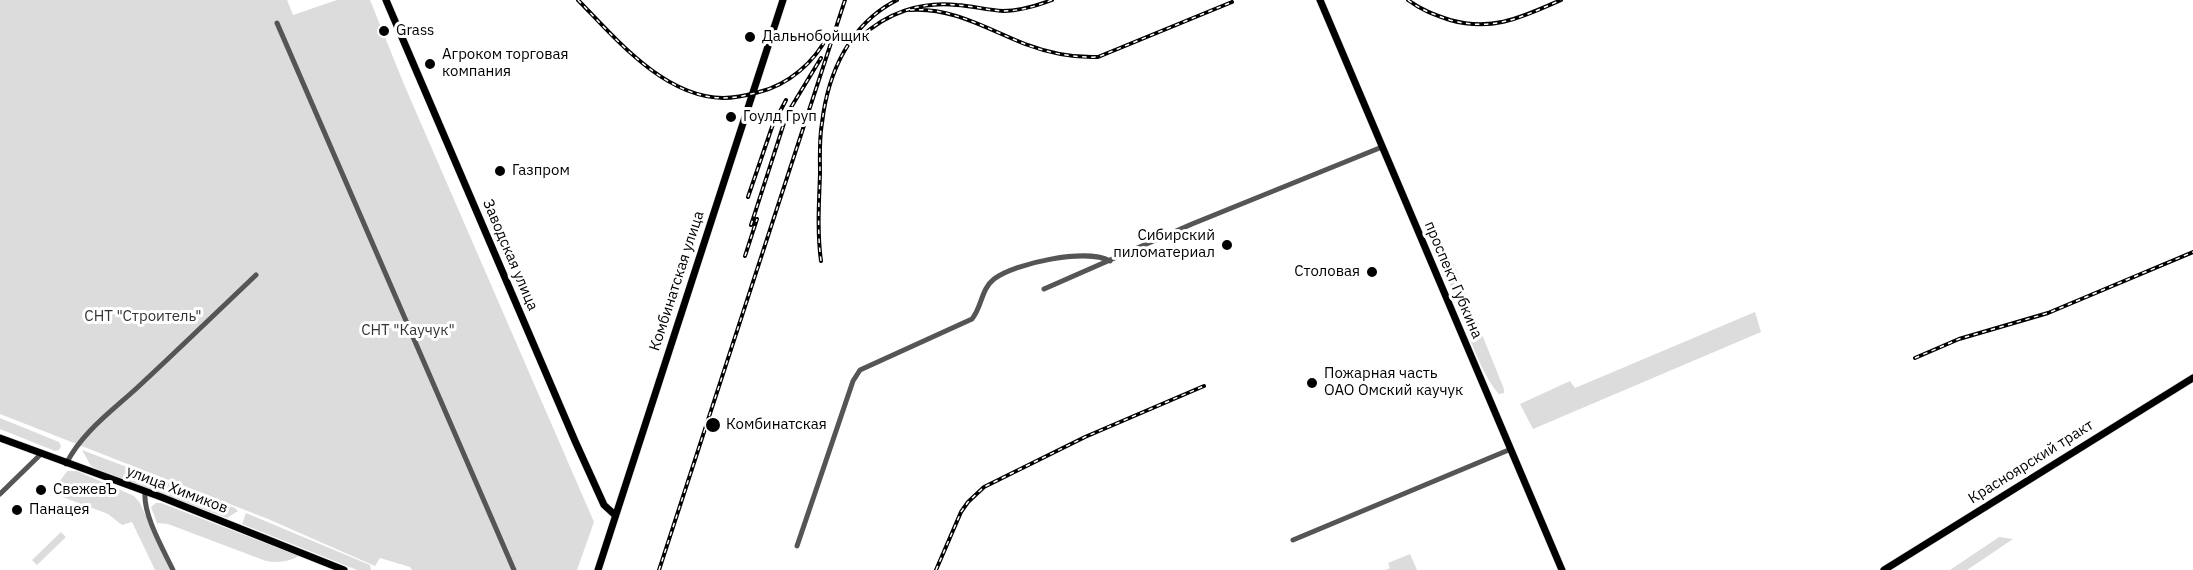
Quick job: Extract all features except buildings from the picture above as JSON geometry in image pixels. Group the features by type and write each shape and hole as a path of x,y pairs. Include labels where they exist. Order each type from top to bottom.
{"main road":[{"name":"Заводская улица","path":"386,0 580,452 604,505 615,516"},
{"name":"Комбинатская улица","path":"598,570 783,0"},
{"name":"проспект Губкина","path":"1320,0 1562,570"},
{"name":"Красноярский тракт","path":"1884,570 2193,378"},
{"name":"улица Химиков","path":"0,438 344,570"}],"street":[{"path":"277,23 514,570"},
{"path":"1044,289 1192,224 1382,147"},
{"path":"797,546 853,381 860,369 972,320 986,288 994,279 1025,264 1069,257 1099,258 1110,261"},
{"path":"66,464 74,447 105,416 256,275"},
{"path":"1293,540 1511,449"},
{"path":"0,494 41,454"},
{"path":"145,492 145,502 151,520 173,570"}],"green space":[{"path":"0,0 287,0 293,15 337,0 370,0 403,82 594,522 577,570 412,570 410,567 380,558 375,566 268,519 0,414"},
{"path":"1446,254 1454,265 1504,393 1499,394 1492,385 1472,344 1451,287 1439,263 1440,257"},
{"path":"1755,312 1761,332 1533,429 1520,404 1570,381 1575,388"},
{"path":"0,418 59,442 61,446 59,450 55,451 0,429"},
{"path":"82,450 238,511 227,518 103,472 91,466"},
{"path":"67,471 77,471 134,496 140,503 170,570 155,570 132,522 122,525 108,514 52,493"},
{"path":"156,503 299,556 283,562 266,561 168,524 157,523 151,507"},
{"path":"246,513 370,565 371,570 357,570 242,524"},
{"path":"61,532 66,537 37,565 32,560"},
{"path":"1999,537 2013,539 1967,570 1950,570"},
{"path":"1410,554 1417,570 1385,570 1390,568 1388,563"}],"railway":[{"path":"578,0 625,48 661,77 681,88 701,95 737,97 770,89 800,71 816,54 828,35"},
{"path":"659,570 845,0"},
{"path":"821,261 820,142 830,86 844,51 854,36 866,22 897,0"},
{"path":"860,38 881,22 917,7 944,4 1009,11 1028,8 1052,0"},
{"path":"1408,0 1444,18 1480,24 1507,21 1561,0"},
{"path":"910,10 955,15 1025,44 1052,52 1079,57 1098,57 1232,2"},
{"path":"751,225 787,114 821,58"},
{"path":"748,197 772,127 786,100"},
{"path":"745,256 757,219"},
{"path":"1915,358 1959,339 2048,313 2193,252"},
{"path":"936,570 961,512 984,487 1085,437 1204,386"}],"place":[{"name":"Grass","path":"384,31"},
{"name":"Дальнобойщик","path":"750,37"},
{"name":"Агроком торговая компания","path":"430,64"},
{"name":"Гоулд Груп","path":"731,117"},
{"name":"Газпром","path":"500,171"},
{"name":"Сибирский пиломатериал","path":"1227,245"},
{"name":"Столовая","path":"1372,272"},
{"name":"Пожарная часть ОАО Омский каучук","path":"1312,383"},
{"name":"Комбинатская","path":"713,425"},
{"name":"СвежевЪ","path":"41,490"},
{"name":"Панацея","path":"17,510"}],"park label":[{"name":"СНТ \"Строитель\"","path":"143,317"},
{"name":"СНТ \"Каучук\"","path":"408,331"}]}
